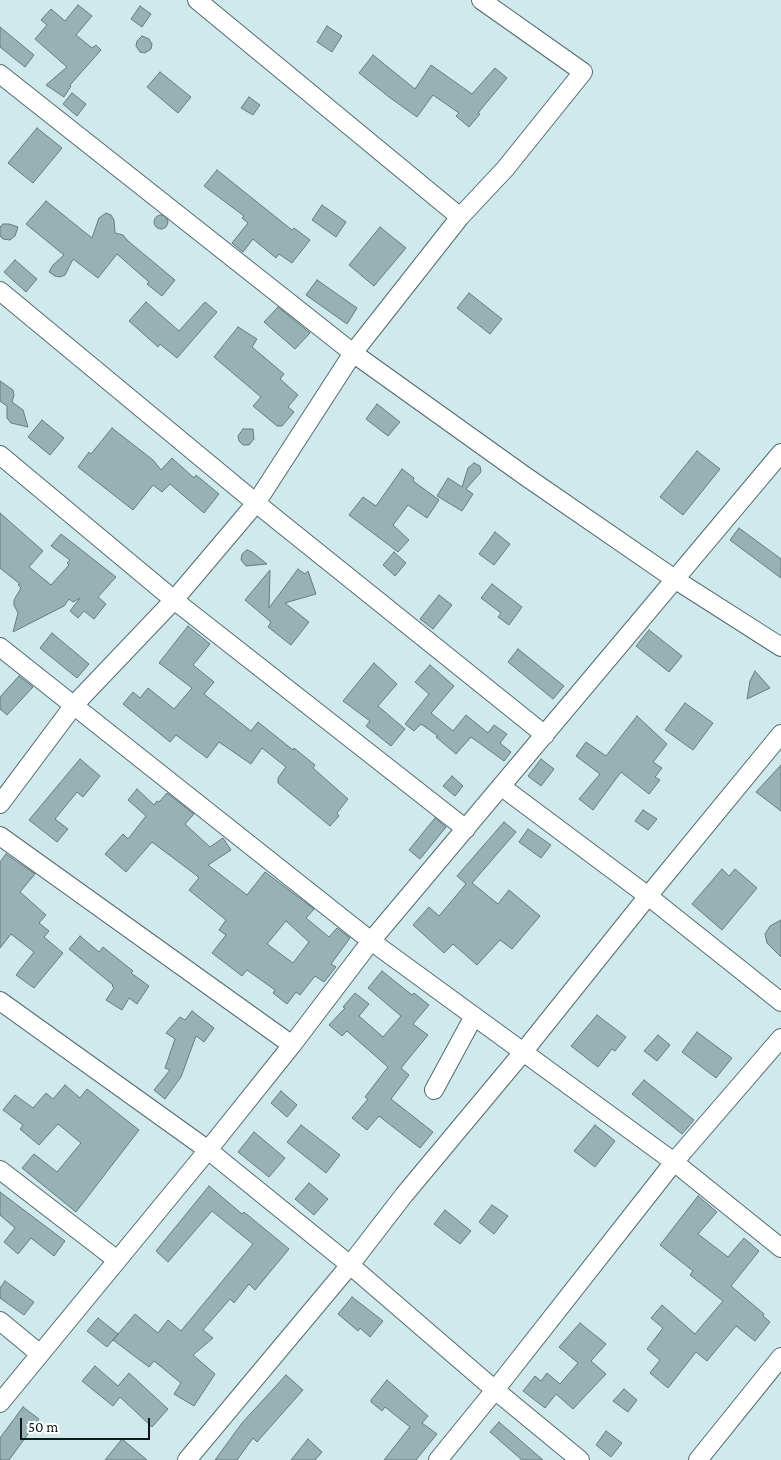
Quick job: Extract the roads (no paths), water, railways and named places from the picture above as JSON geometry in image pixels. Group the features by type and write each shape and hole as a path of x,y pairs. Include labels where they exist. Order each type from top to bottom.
{"street":[{"path":"197,0 460,217"},
{"path":"0,804 74,705 174,600 256,503 353,353 460,217 505,169 583,72 481,0"},
{"path":"0,74 353,353 525,476 676,580 781,647"},
{"path":"0,291 256,503 545,736"},
{"path":"0,1403 208,1150 292,1045 372,940 781,453"},
{"path":"0,455 174,600 466,829"},
{"path":"0,647 372,940 674,1162 781,1248"},
{"path":"187,1460 350,1265 404,1195 524,1051 781,734"},
{"path":"502,787 648,896 781,1002"},
{"path":"0,836 292,1045"},
{"path":"0,1001 208,1150 350,1265 495,1390 580,1460"},
{"path":"434,1090 474,1016"},
{"path":"438,1460 674,1162 781,1038"},
{"path":"0,1170 117,1260"},
{"path":"0,1321 40,1354"},
{"path":"698,1460 781,1357"}]}
